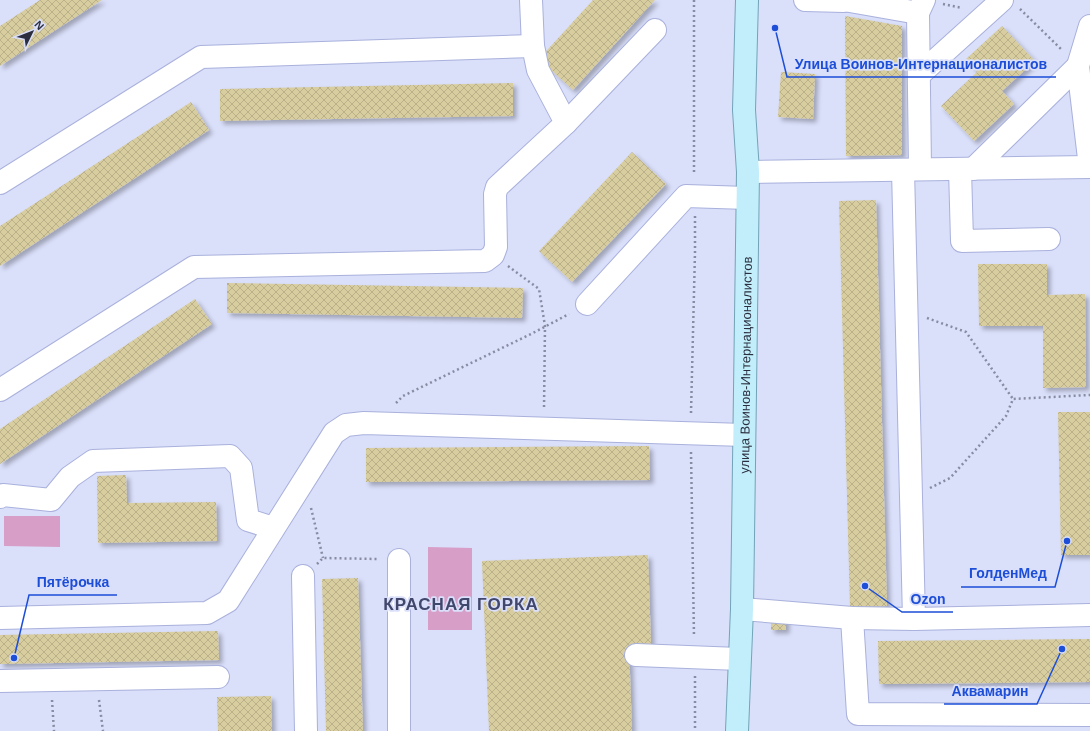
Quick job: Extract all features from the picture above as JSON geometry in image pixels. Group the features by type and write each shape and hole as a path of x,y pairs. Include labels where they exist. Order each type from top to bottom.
{"main road":[{"name":"улица Воинов-Интернационалистов","path":"736,731 742,609 748,172 744,110 747,0"}],"lane":[{"path":"531,0 533,46 538,70 566,123"},
{"path":"804,0 844,0 921,5 919,76 911,169 906,311 914,619"},
{"path":"919,76 1002,6"},
{"path":"748,172 1090,167 1078,66 1090,26"},
{"path":"0,390 194,267 485,261 493,255 496,247 495,194 497,187 566,123 654,30"},
{"path":"0,183 201,57 533,46"},
{"path":"1049,239 962,241 966,169 1078,66"},
{"path":"587,304 686,196 747,198"},
{"path":"0,618 207,613 228,601 334,433 346,425 377,423 744,435"},
{"path":"0,497 2,495 51,500 70,477 93,461 230,456 241,468 248,520 273,528"},
{"path":"399,560 399,731"},
{"path":"303,576 306,731"},
{"path":"742,609 852,618 914,619 1090,615"},
{"path":"852,618 858,714 1090,715"},
{"path":"636,655 694,656 739,659"},
{"path":"0,681 218,677"}],"path":[{"path":"694,0 694,196 696,252 691,434 694,731"},
{"path":"921,5 1002,6 1078,66"},
{"path":"493,255 540,290 545,326 544,429"},
{"path":"377,423 403,396 587,304"},
{"path":"906,311 966,332 1013,399"},
{"path":"1013,399 1090,395"},
{"path":"911,498 950,478 1006,416 1013,399"},
{"path":"304,479 323,558"},
{"path":"303,576 323,558 399,560"},
{"path":"97,679 102,731"},
{"path":"50,680 54,731"}],"shaded area":[{"path":"4,516 60,516 60,547 4,546"},
{"path":"428,547 472,548 472,630 428,630"}],"building":[{"path":"40,0 102,0 0,66 0,26"},
{"path":"593,0 655,0 573,90 539,59"},
{"path":"845,16 902,26 902,155 846,156"},
{"path":"1002,26 1035,61 1002,91 1014,104 974,141 941,106 977,72 966,59"},
{"path":"781,72 815,74 813,119 778,117"},
{"path":"513,83 513,116 220,121 220,89"},
{"path":"191,102 209,130 0,266 0,226"},
{"path":"632,152 666,184 572,282 539,251"},
{"path":"876,200 887,606 850,607 839,201"},
{"path":"978,264 1047,264 1047,295 1085,294 1086,387 1043,388 1043,326 979,326"},
{"path":"227,283 523,288 522,318 227,313"},
{"path":"195,299 212,324 0,464 0,429"},
{"path":"1058,412 1090,412 1090,555 1061,555"},
{"path":"649,446 650,480 366,482 366,448"},
{"path":"126,475 127,503 216,502 217,541 98,543 97,476"},
{"path":"648,555 651,644 629,645 632,731 489,731 482,561"},
{"path":"358,578 363,731 326,731 322,579"},
{"path":"771,616 786,616 786,630 771,630"},
{"path":"218,631 219,660 0,664 0,635"},
{"path":"1090,639 1090,682 879,684 878,641"},
{"path":"271,696 272,731 218,731 217,697"}],"place":[{"name":"Улица Воинов-Интернационалистов","path":"775,28"},
{"name":"ГолденМед","path":"1067,541"},
{"name":"Ozon","path":"865,586"},
{"name":"Аквамарин","path":"1062,649"},
{"name":"Пятёрочка","path":"14,658"}],"district":[{"name":"КРАСНАЯ ГОРКА","path":"461,604"}]}
